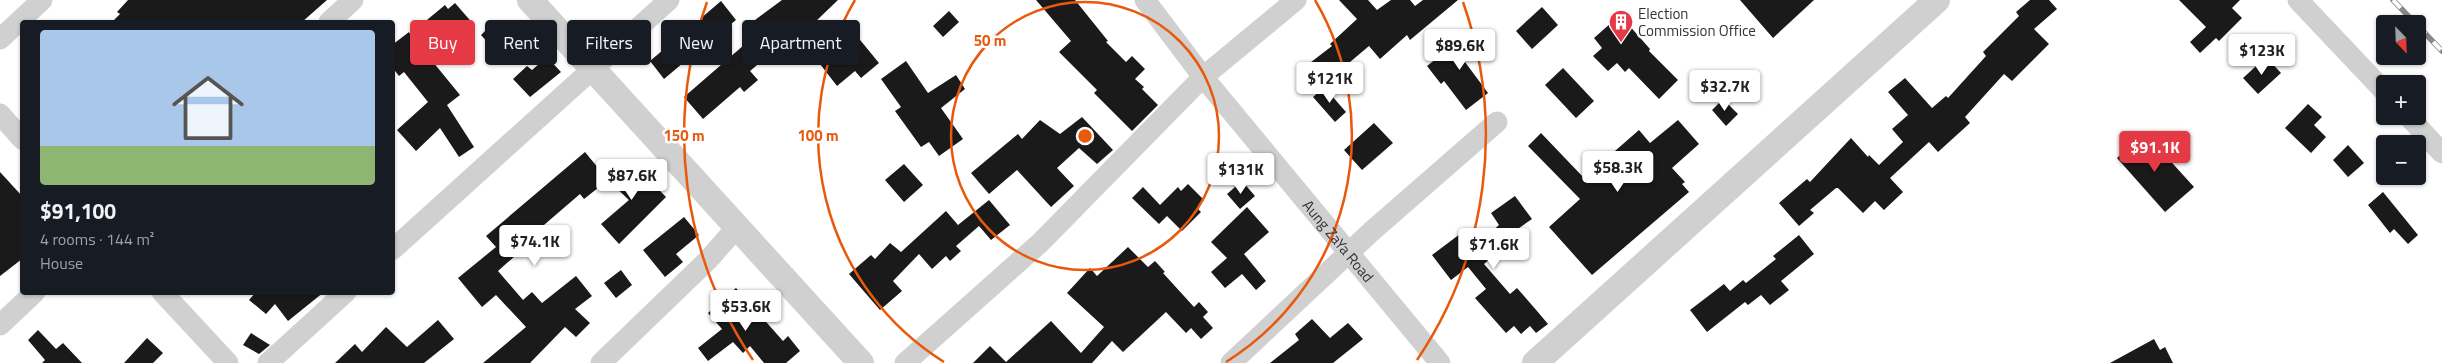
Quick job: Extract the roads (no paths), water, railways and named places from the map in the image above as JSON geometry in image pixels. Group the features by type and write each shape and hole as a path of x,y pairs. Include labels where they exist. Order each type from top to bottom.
{"street":[{"path":"20,20 42,0"},
{"path":"331,20 353,0"},
{"path":"530,0 591,70 737,226 861,363"},
{"path":"395,247 669,0"},
{"name":"Aung ZaYa Road","path":"1145,0 1203,77 1350,252 1440,363"},
{"path":"905,363 1041,242 1203,77 1296,0"},
{"path":"1535,363 1937,0"},
{"path":"2298,0 2376,82"},
{"path":"0,39 20,20"},
{"path":"0,114 20,137"},
{"path":"1231,363 1350,252 1497,122"},
{"path":"2416,125 2442,153"},
{"path":"601,363 708,260 737,226"},
{"path":"0,326 32,295"},
{"path":"165,295 228,363"},
{"path":"268,363 343,295"}],"railway":[{"path":"2393,0 2407,15"},
{"path":"2426,34 2442,51"}],"place":[{"name":"Election Commission Office","path":"1621,43"}]}
